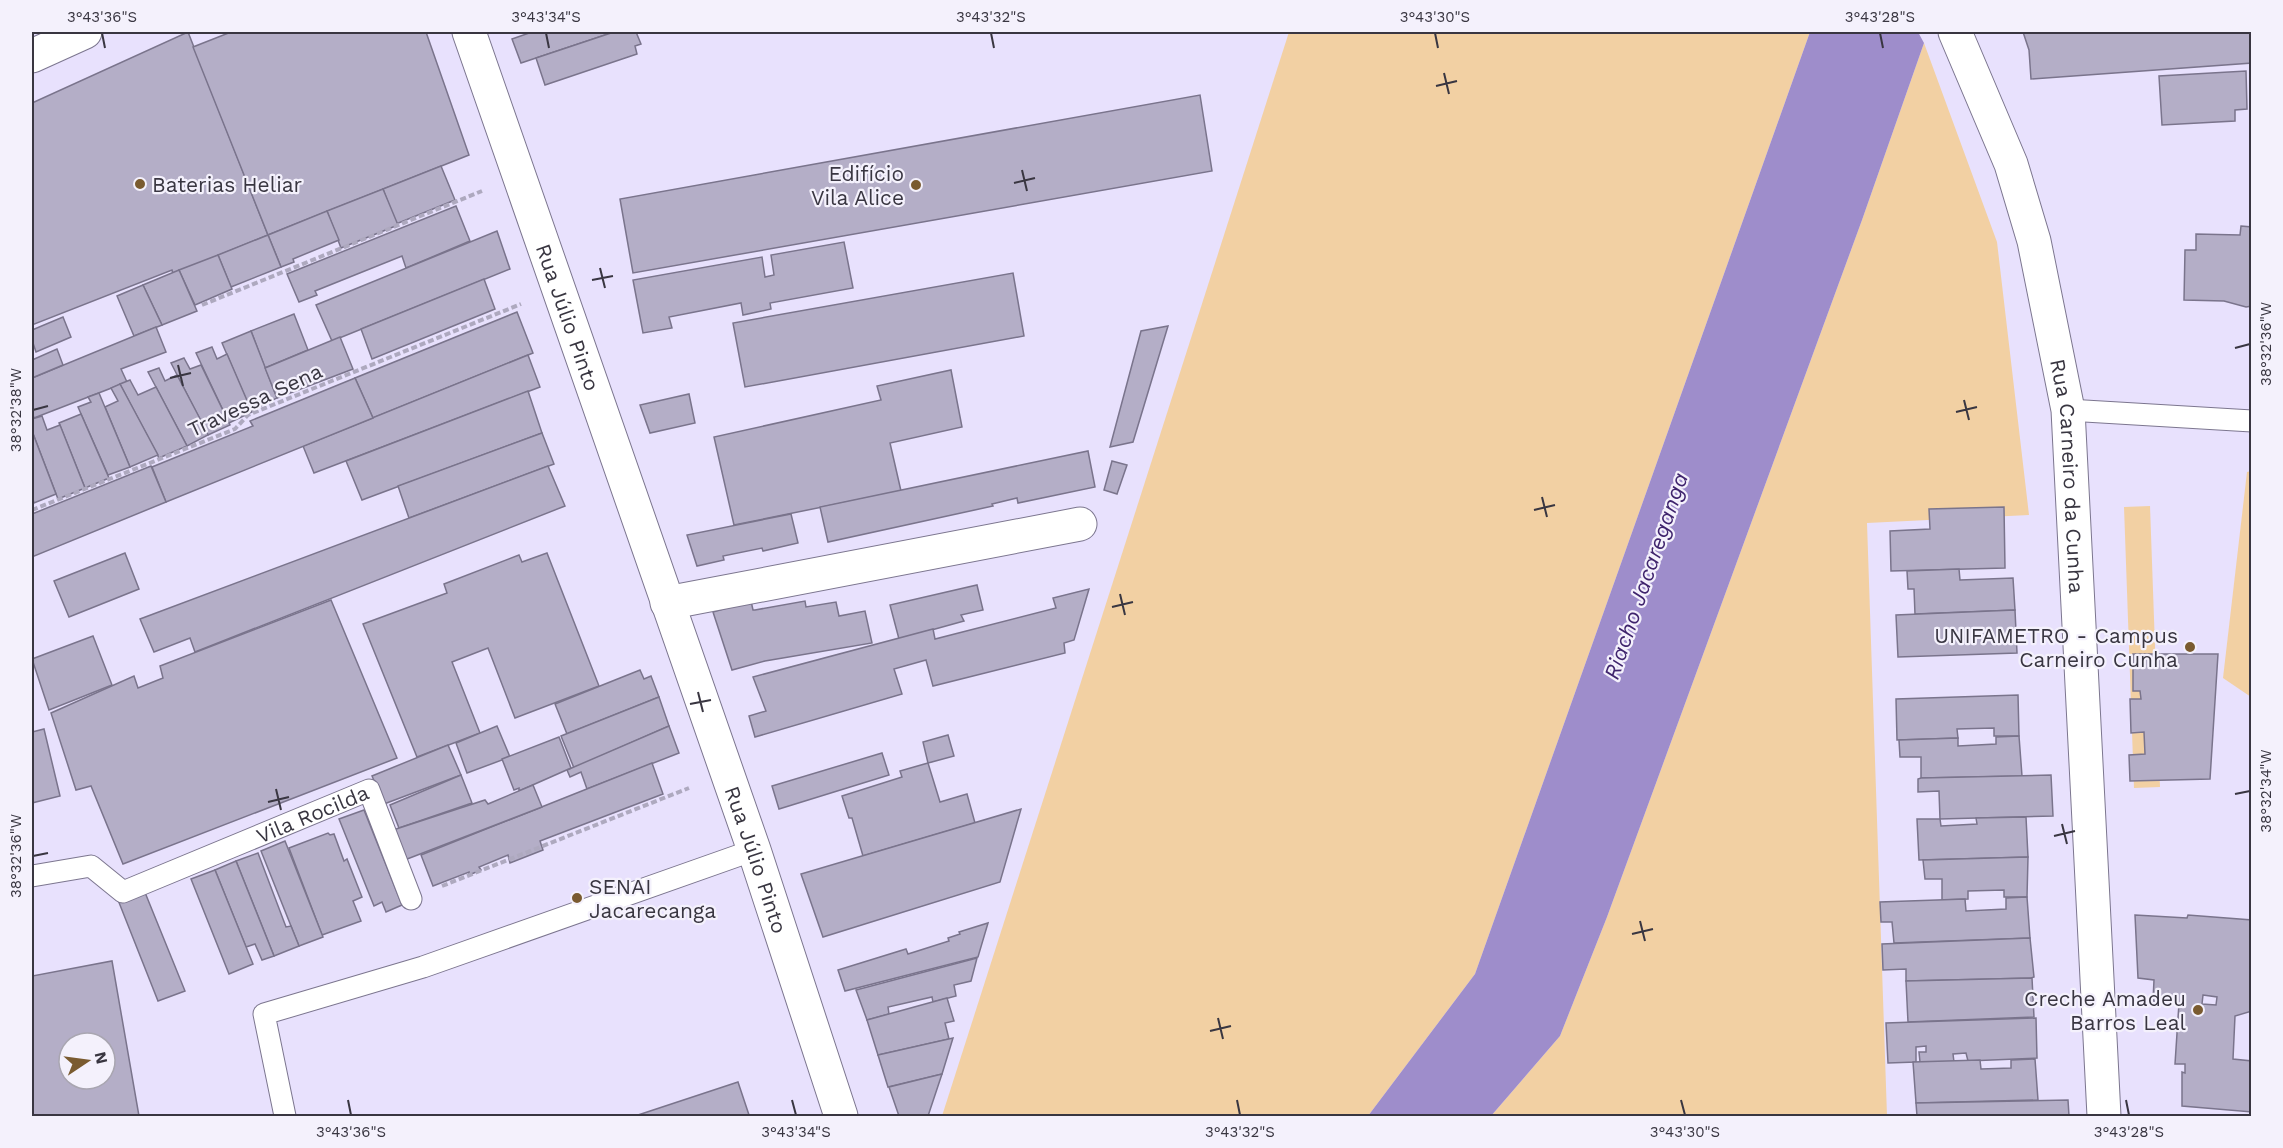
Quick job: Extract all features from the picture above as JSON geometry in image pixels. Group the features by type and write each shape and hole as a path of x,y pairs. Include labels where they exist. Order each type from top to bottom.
{"street":[{"path":"32,56 85,32"},
{"name":"Rua Júlio Pinto","path":"469,32 558,289 682,600 754,850 841,1116"},
{"name":"Rua Carneiro da Cunha","path":"1957,32 2011,164 2034,241 2068,410 2104,1116"},
{"path":"682,600 1080,524"}],"lane":[{"path":"2068,410 2252,421"},
{"name":"Vila Rocilda","path":"32,876 91,866 123,892 369,790 411,899"},
{"path":"285,1116 264,1014 423,967 754,850"}],"path":[{"path":"202,306 519,176"},
{"name":"Travessa Sena","path":"32,510 235,429 248,415 558,289"},
{"path":"411,899 699,784"}],"shaded area":[{"path":"1289,32 1810,32 1475,974 1368,1116 942,1116"},
{"path":"1924,43 1997,242 2029,515 1867,523 1887,1116 1491,1116 1560,1036 1607,917 1862,220"},
{"path":"2252,471 2251,697 2223,678 2247,472"},
{"path":"2150,506 2160,787 2134,788 2124,507"}],"water":[{"name":"Riacho Jacareganga","path":"1810,32 1918,32 1924,43 1862,220 1607,917 1560,1036 1491,1116 1368,1116 1475,974"}],"building":[{"name":"Baterias Heliar","path":"188,32 268,235 173,274 172,270 32,325 32,103"},
{"path":"231,32 426,32 469,155 268,235 193,47"},
{"path":"532,32 614,32 521,63 512,39"},
{"path":"614,32 636,32 641,44 635,46 637,54 545,85 536,58"},
{"path":"2023,32 2252,32 2252,63 2031,79 2029,50"},
{"path":"2246,71 2247,109 2235,110 2235,121 2162,125 2159,76"},
{"name":"Edifício Vila Alice","path":"1200,95 1212,171 633,273 620,199"},
{"path":"441,166 455,200 396,224 383,189"},
{"path":"383,189 398,225 341,248 327,211"},
{"path":"456,206 470,241 406,268 402,256 315,291 317,295 299,302 287,274"},
{"path":"327,211 339,240 293,259 294,262 281,267 268,235"},
{"path":"2241,226 2252,227 2252,306 2246,307 2224,301 2184,300 2185,250 2196,250 2196,234 2240,235"},
{"path":"497,231 510,269 332,341 316,305"},
{"path":"268,235 281,267 231,287 218,255"},
{"path":"844,242 853,288 770,303 771,309 743,315 741,303 669,317 672,328 643,333 633,280 762,257 765,277 774,275 771,255"},
{"path":"218,255 232,289 195,305 179,270"},
{"path":"179,270 197,311 162,325 143,285"},
{"path":"1013,273 1024,336 745,387 733,323"},
{"path":"484,279 495,309 372,359 361,329"},
{"path":"143,285 162,325 134,336 117,296"},
{"path":"517,312 533,353 373,418 355,378"},
{"path":"294,314 308,350 265,368 251,331"},
{"path":"63,317 71,337 36,352 32,330"},
{"path":"1168,326 1133,442 1110,447 1141,331"},
{"path":"156,327 166,352 121,369 127,382 34,418 32,378"},
{"path":"251,331 277,398 251,411 222,343"},
{"path":"340,337 353,369 277,398 265,368"},
{"path":"212,347 217,359 227,354 252,412 229,423 196,353"},
{"path":"57,349 63,365 32,378 32,360"},
{"path":"528,355 540,387 314,473 303,446"},
{"path":"184,358 190,369 201,365 230,425 208,435 171,363"},
{"path":"159,368 165,381 177,375 208,435 187,446 148,372"},
{"path":"951,370 962,427 890,443 901,491 734,525 714,437 881,400 877,386"},
{"path":"355,378 373,418 166,502 152,467 253,426 250,421"},
{"path":"130,380 138,395 156,387 187,446 159,458 120,384"},
{"path":"120,384 158,455 130,467 105,407 118,401 111,388"},
{"path":"528,391 542,433 362,500 346,461"},
{"path":"99,393 130,467 108,475 78,407 91,402 88,397"},
{"path":"689,394 695,423 650,433 640,405"},
{"path":"81,414 109,478 85,488 59,423"},
{"path":"42,416 47,430 60,425 85,488 58,499 32,431 32,419"},
{"path":"32,431 56,494 34,503 32,496"},
{"path":"542,433 554,464 409,518 398,486"},
{"path":"1088,451 1095,487 1018,503 1017,498 992,504 993,506 828,542 820,507"},
{"path":"1112,461 1127,465 1117,494 1104,490"},
{"path":"151,466 166,502 32,557 32,514"},
{"path":"548,466 565,506 195,652 190,638 154,652 140,619"},
{"path":"2004,507 2005,568 1891,571 1890,531 1930,529 1929,509"},
{"path":"791,514 798,543 763,551 762,548 723,556 724,560 697,566 687,535"},
{"path":"125,553 139,589 69,617 54,581"},
{"path":"547,553 599,686 515,718 488,648 452,662 480,733 417,757 363,624 447,593 444,584 519,555 522,562"},
{"path":"1959,569 1960,580 2013,578 2015,610 1915,614 1914,589 1908,589 1907,571"},
{"path":"977,585 983,610 961,615 964,621 899,639 890,605"},
{"path":"1089,589 1074,640 1064,643 1065,653 933,686 926,660 894,669 902,694 755,737 749,716 766,711 753,677 933,629 935,639 1056,608 1053,598"},
{"path":"331,600 397,758 123,864 91,786 76,790 51,713 134,676 138,688 163,678 160,666"},
{"path":"751,601 753,610 805,601 806,607 836,602 839,616 865,611 872,643 765,661 732,670 713,612"},
{"path":"2015,610 2017,653 1898,657 1896,615"},
{"path":"93,636 112,685 49,710 32,659"},
{"path":"2133,654 2218,654 2210,779 2130,781 2129,755 2145,754 2144,732 2131,733 2130,699 2141,699 2140,691 2133,691"},
{"path":"640,670 644,679 651,676 659,697 567,734 555,704"},
{"path":"2018,695 2019,736 1994,736 1994,728 1957,729 1958,738 1897,740 1896,699"},
{"path":"659,697 669,726 574,768 561,736"},
{"path":"497,726 510,757 467,773 456,743"},
{"path":"669,726 679,753 587,789 581,772 570,777 567,770"},
{"path":"44,729 60,796 32,803 32,732"},
{"path":"948,735 954,756 928,763 923,742"},
{"path":"2019,736 2022,776 1921,778 1921,757 1900,757 1899,740 1958,738 1958,746 1996,744 1996,737"},
{"path":"559,737 571,768 519,791 519,788 514,790 502,759"},
{"path":"448,745 461,775 384,804 372,776"},
{"path":"882,753 889,775 779,809 772,786"},
{"path":"652,763 663,794 540,841 543,850 510,863 508,855 479,867 481,870 469,875 469,872 433,886 421,855"},
{"path":"928,763 940,802 967,794 975,823 863,856 852,818 849,818 842,796 902,777 900,771"},
{"path":"461,775 472,803 399,828 390,805"},
{"path":"2051,775 2053,816 1940,819 1939,791 1918,792 1918,779 1921,778"},
{"path":"533,785 542,807 402,861 390,831 485,800 488,804"},
{"path":"1021,809 1000,882 823,937 801,874"},
{"path":"364,810 402,905 386,912 382,902 374,906 339,819"},
{"path":"2026,817 2028,857 1919,860 1917,819 1940,819 1941,826 1977,824 1976,818"},
{"path":"328,833 334,834 344,861 347,859 362,897 353,901 361,921 322,935 289,848"},
{"path":"285,841 323,937 299,946 261,851"},
{"path":"258,853 286,927 291,926 299,946 274,956 236,861"},
{"path":"2028,857 2027,897 2004,897 2004,890 1968,891 1968,899 1942,900 1942,879 1925,879 1923,860"},
{"path":"236,861 274,956 262,960 255,944 246,947 215,870"},
{"path":"215,870 253,964 229,974 191,879"},
{"path":"144,890 185,991 158,1001 118,900"},
{"path":"2027,897 2030,938 1894,943 1892,922 1881,922 1880,902 1965,899 1966,911 2006,909 2006,898"},
{"name":"Creche Amadeu Barros Leal","path":"2135,915 2187,918 2188,915 2252,920 2252,1011 2235,1016 2233,1059 2252,1061 2252,1112 2182,1106 2182,1072 2185,1073 2185,1064 2175,1064 2179,1003 2153,1001 2154,980 2138,978","holes":["2203,995 2217,997 2216,1005 2202,1004"]},
{"path":"988,923 978,957 845,991 838,970 906,949 908,954 949,941 948,938 960,934 959,932"},
{"path":"2030,938 2034,977 2031,978 1906,981 1906,969 1883,970 1882,944"},
{"path":"977,958 971,981 954,985 956,996 933,1002 932,997 888,1007 889,1014 867,1020 856,990"},
{"path":"112,961 139,1116 32,1116 32,976"},
{"path":"2032,978 2034,1017 1908,1022 1906,981"},
{"path":"947,998 954,1021 945,1023 949,1039 878,1055 867,1020"},
{"path":"2036,1018 2037,1058 1968,1061 1966,1053 1953,1054 1954,1062 1920,1062 1919,1052 1926,1052 1926,1046 1916,1047 1916,1062 1888,1063 1886,1023"},
{"path":"953,1038 942,1074 888,1087 878,1055"},
{"path":"2035,1059 2038,1100 1916,1103 1913,1062 1980,1060 1981,1069 2011,1068 2011,1060"},
{"path":"942,1074 928,1116 899,1116 889,1087"},
{"path":"738,1082 749,1115 635,1116"},
{"path":"2068,1100 2069,1116 1917,1116 1916,1103"}],"place":[{"name":"Baterias Heliar","path":"140,184"},
{"name":"Edifício Vila Alice","path":"916,185"},
{"name":"UNIFAMETRO - Campus Carneiro Cunha","path":"2190,647"},
{"name":"SENAI Jacarecanga","path":"577,898"},
{"name":"Creche Amadeu Barros Leal","path":"2198,1010"}]}
